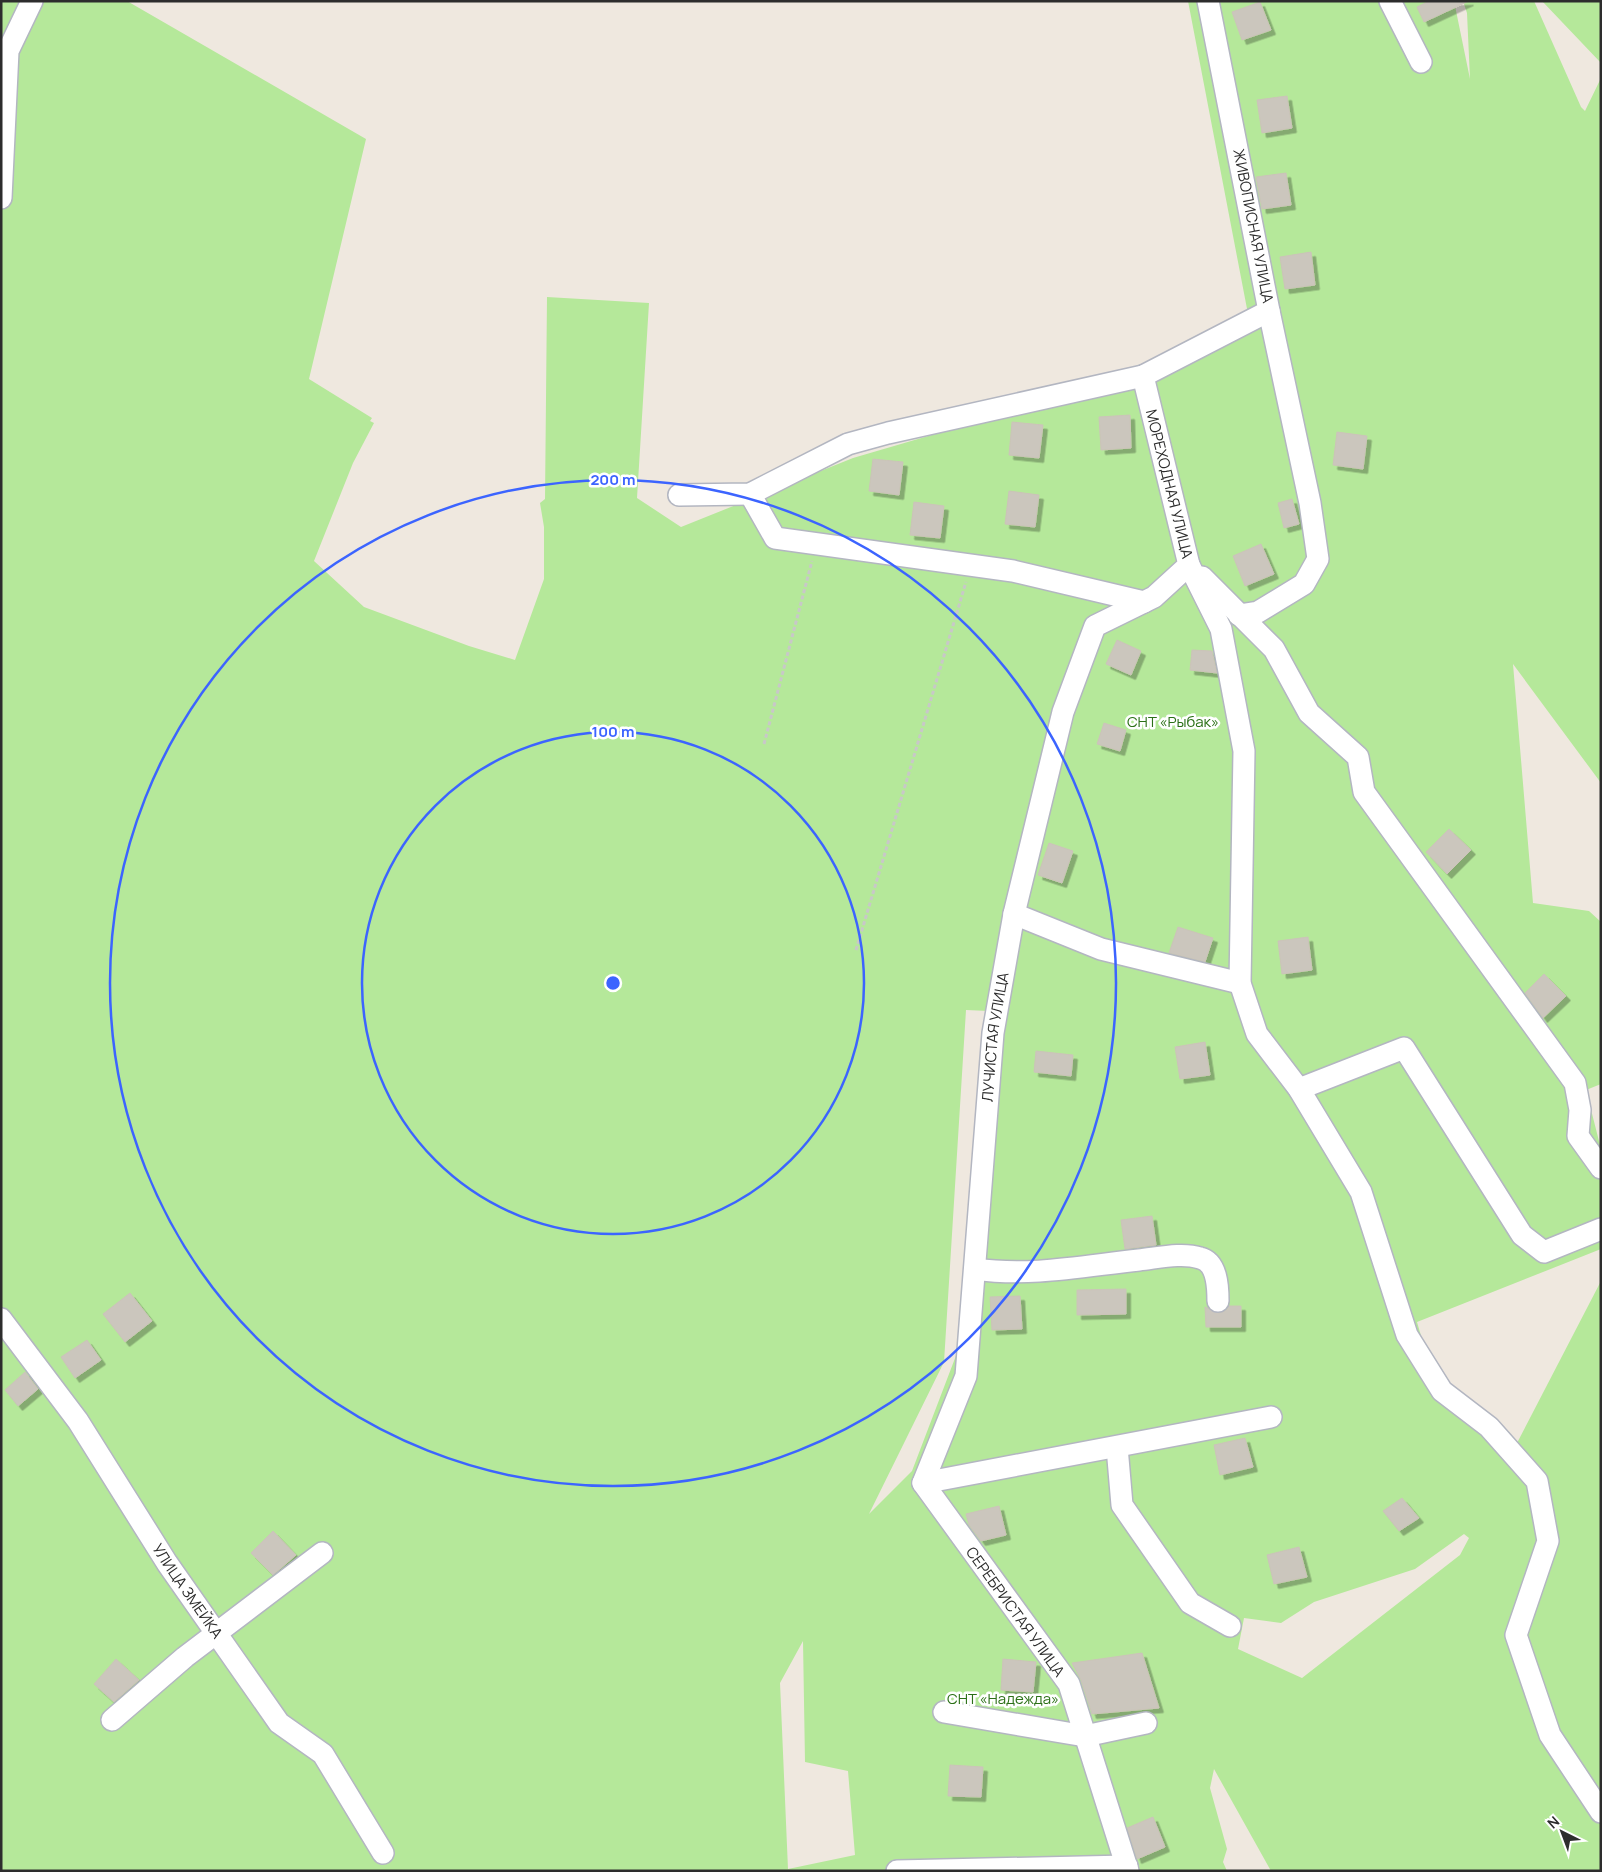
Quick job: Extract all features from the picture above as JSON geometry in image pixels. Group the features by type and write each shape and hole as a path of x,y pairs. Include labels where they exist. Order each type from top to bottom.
{"street":[{"path":"1,198 8,51 32,1"},
{"name":"ЖИВОПИСНАЯ УЛИЦА","path":"750,494 848,444 888,433 1143,376 1269,312 1208,1"},
{"path":"1390,1 1421,62"},
{"path":"1239,614 1258,612 1304,584 1318,559 1310,503 1269,312"},
{"name":"МОРЕХОДНАЯ УЛИЦА","path":"1143,376 1189,565 1154,597 1144,602"},
{"path":"679,495 750,494 775,538 1013,571 1144,602"},
{"path":"1189,565 1274,649 1309,713 1358,757 1364,792 1575,1083 1580,1110 1578,1136 1601,1168"},
{"path":"1189,565 1221,629 1244,751 1240,983 1257,1034 1299,1089 1360,1192 1407,1335 1442,1391 1489,1427 1536,1482 1548,1541 1516,1635 1550,1735 1601,1812"},
{"name":"ЛУЧИСТАЯ УЛИЦА","path":"923,1483 966,1376 993,1033 1014,914 1063,712 1095,626 1144,602"},
{"path":"1014,914 1101,949 1240,983"},
{"path":"1299,1089 1404,1048 1522,1235 1544,1252 1601,1229"},
{"path":"975,1269 1006,1273 1067,1270 1180,1256 1202,1258 1213,1266 1218,1288 1218,1300"},
{"name":"УЛИЦА ЗМЕЙКА","path":"1,1319 78,1421 167,1563 279,1723 323,1754 383,1853"},
{"path":"923,1483 1271,1417"},
{"path":"1117,1447 1122,1505 1190,1603 1230,1626"},
{"name":"СЕРЕБРИСТАЯ УЛИЦА","path":"923,1483 1069,1684 1128,1868"},
{"path":"112,1720 216,1633 322,1553"},
{"path":"944,1712 1085,1736 1146,1723"},
{"path":"897,1871 1128,1868"}],"path":[{"path":"764,744 816,544"},
{"path":"856,950 972,565"}],"green space":[{"name":"СНТ «Рыбак»","path":"1,1 127,1 366,139 309,379 372,418 370,421 374,423 353,463 314,561 364,607 469,646 515,660 544,579 544,527 540,503 545,499 547,297 649,303 637,498 681,527 853,458 1137,375 1248,314 1188,1 1454,1 1470,79 1467,13 1463,1 1534,1 1581,107 1585,111 1601,78 1601,783 1513,664 1533,903 1589,911 1601,922 1601,1084 1586,1090 1601,1149 1601,1249 1417,1322 1426,1353 1446,1384 1487,1411 1517,1443 1601,1281 1601,1871 1271,1871 1214,1769 1210,1788 1227,1849 1223,1862 1227,1871 1,1871","holes":["966,1010 989,1011 957,1353 912,1471 869,1514 944,1362","1464,1534 1469,1538 1460,1555 1302,1678 1238,1649 1244,1618 1281,1623 1314,1602 1415,1569","803,1641 805,1762 848,1771 855,1855 788,1869 780,1683"]},
{"path":"1542,1 1601,1 1601,63"}],"building":[{"path":"1429,1 1469,1 1424,22 1417,7"},
{"path":"1260,2 1271,30 1242,40 1232,12"},
{"path":"1287,96 1292,128 1262,133 1257,100"},
{"path":"1286,173 1291,205 1262,209 1256,177"},
{"path":"1311,252 1315,285 1285,289 1280,257"},
{"path":"1130,415 1131,448 1101,450 1099,417"},
{"path":"1012,422 1043,425 1039,458 1009,455"},
{"path":"1337,432 1367,436 1363,469 1333,465"},
{"path":"873,459 903,462 899,495 869,491"},
{"path":"1009,491 1039,495 1035,527 1005,524"},
{"path":"1292,499 1299,524 1284,528 1278,503"},
{"path":"914,502 944,506 940,538 910,535"},
{"path":"1261,544 1274,574 1245,586 1233,556"},
{"path":"1117,640 1141,651 1131,675 1106,664"},
{"path":"1192,650 1212,651 1217,673 1190,670"},
{"path":"1104,723 1126,730 1120,751 1097,744"},
{"path":"1449,829 1471,850 1447,874 1426,852"},
{"path":"1049,843 1073,851 1062,883 1038,875"},
{"path":"1178,927 1213,938 1205,962 1169,953"},
{"path":"1308,937 1312,970 1282,974 1278,941"},
{"path":"1544,974 1566,996 1543,1018 1525,993"},
{"path":"1205,1042 1210,1075 1180,1079 1175,1047"},
{"path":"1036,1051 1073,1055 1071,1076 1034,1072"},
{"path":"1152,1216 1156,1245 1125,1249 1121,1220"},
{"path":"1126,1289 1126,1314 1077,1315 1077,1290"},
{"path":"130,1293 152,1321 125,1342 103,1314"},
{"path":"1020,1296 1022,1329 992,1330 990,1297"},
{"path":"1229,1306 1241,1306 1241,1327 1206,1327 1205,1307 1219,1313 1225,1311"},
{"path":"87,1340 101,1360 75,1378 61,1357"},
{"path":"25,1372 38,1389 18,1406 5,1390"},
{"path":"1245,1438 1253,1467 1220,1475 1214,1445"},
{"path":"1402,1498 1419,1518 1399,1531 1383,1511"},
{"path":"999,1506 1006,1535 981,1541 969,1525 966,1514"},
{"path":"273,1531 296,1555 273,1575 251,1553"},
{"path":"1299,1547 1307,1577 1274,1584 1267,1555"},
{"path":"1142,1653 1159,1708 1092,1714 1081,1680 1072,1663"},
{"path":"116,1659 139,1680 114,1702 94,1684"},
{"path":"1003,1659 1036,1662 1033,1692 1001,1690"},
{"path":"950,1765 983,1767 981,1797 948,1796"},
{"path":"1153,1817 1165,1847 1137,1859 1127,1828"}],"park label":[{"name":"СНТ «Надежда»","path":"1003,1699"}]}
